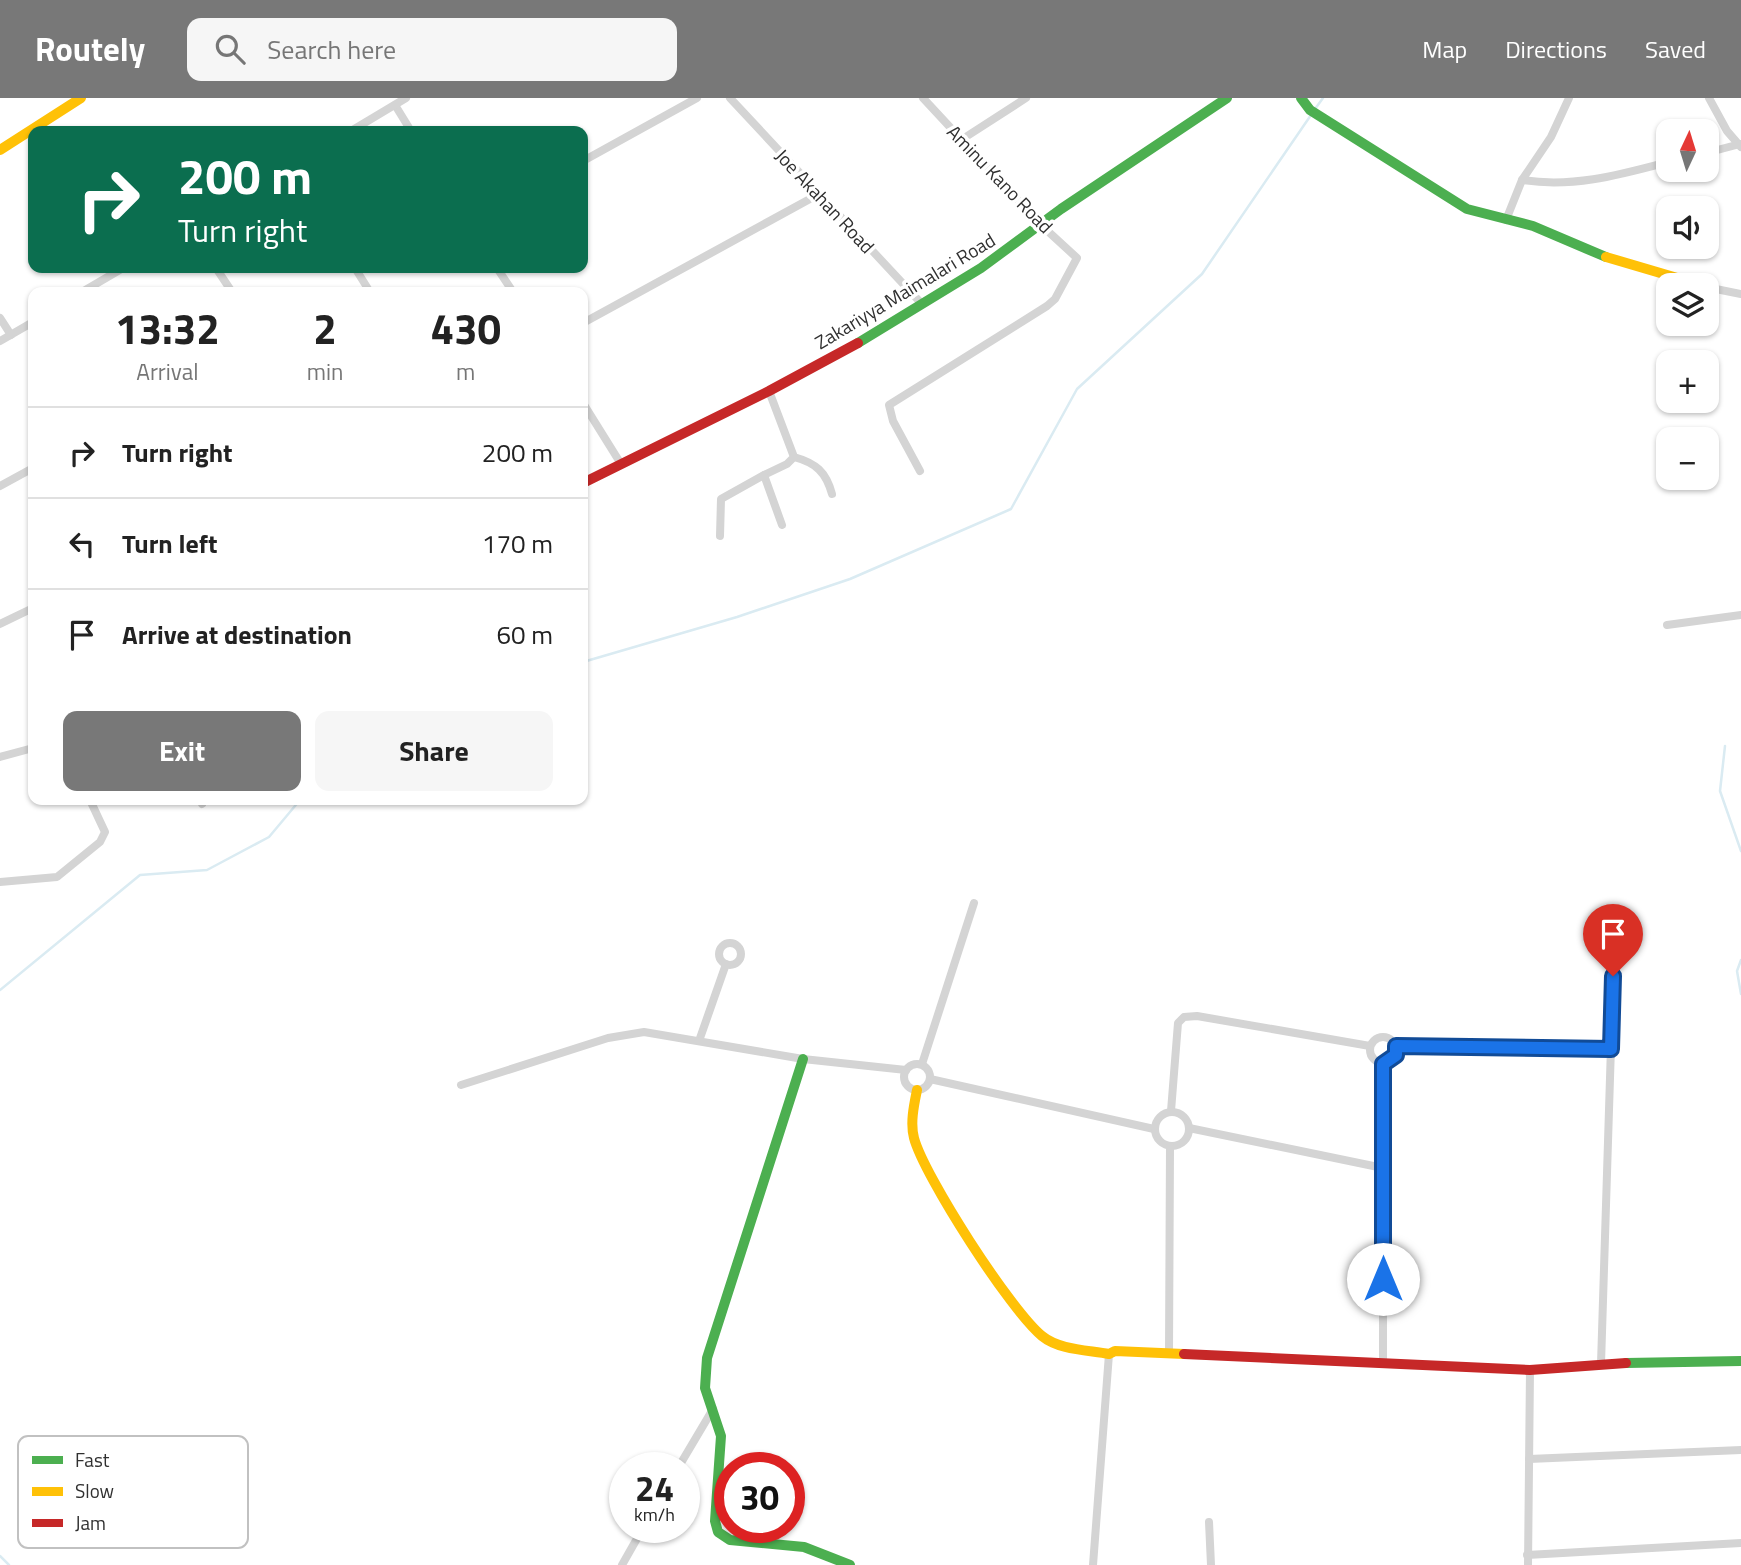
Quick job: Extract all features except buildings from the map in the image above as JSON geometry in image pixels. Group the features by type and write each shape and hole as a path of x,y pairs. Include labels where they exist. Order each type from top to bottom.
{"main road":[{"path":"0,139 64,98"},
{"path":"37,126 81,98"},
{"name":"Zakariyya Maimalari Road","path":"588,480 769,391 863,340 981,268 1040,224 1227,98"},
{"path":"1308,107 1467,209 1533,226 1598,254 1661,273"},
{"path":"0,150 28,132"},
{"path":"803,1059 707,1358 705,1388 721,1436 715,1521 718,1532 730,1540 804,1547 850,1565"},
{"path":"917,1090 912,1113 915,1140 930,1173 1017,1307 1043,1337 1109,1354 1169,1353 1530,1370 1601,1364 1741,1362"}],"street":[{"path":"359,126 406,98"},
{"path":"588,157 697,98"},
{"name":"Joe Akahan Road","path":"730,98 920,303"},
{"name":"Aminu Kano Road","path":"920,471 894,421 889,405 1047,306 1055,299 1077,258 1040,224 923,98"},
{"path":"961,140 1026,98"},
{"path":"1506,219 1522,180 1551,137 1569,98"},
{"path":"1709,98 1727,131 1740,145 1719,150"},
{"path":"394,105 408,126"},
{"path":"1522,180 1552,184 1588,182 1656,165"},
{"path":"588,320 819,194"},
{"path":"91,287 114,273"},
{"path":"1719,289 1741,294"},
{"path":"0,318 11,335"},
{"path":"0,341 28,324"},
{"path":"769,391 794,457 817,466 825,474 832,494"},
{"path":"588,410 621,464"},
{"path":"720,536 720,499 787,464 794,457"},
{"path":"0,486 28,471"},
{"path":"764,475 782,525"},
{"path":"0,624 28,610"},
{"path":"1667,625 1741,615"},
{"path":"0,757 28,749"},
{"path":"0,882 57,877 91,850 100,842 105,832 92,805"},
{"path":"922,1064 974,903"},
{"path":"1601,1364 1614,951"},
{"path":"699,1041 726,964"},
{"path":"1171,1111 1178,1023 1184,1017 1197,1016 1370,1046"},
{"path":"461,1085 629,1033 644,1032 803,1059 906,1070 916,1063 922,1064 930,1073 930,1079 923,1088 917,1090 904,1080 906,1070"},
{"path":"1383,1037 1396,1046 1396,1055 1383,1064 1375,1061 1370,1054 1370,1046 1375,1039 1383,1037"},
{"path":"1396,1046 1611,1049"},
{"path":"1383,1064 1383,1362"},
{"path":"930,1079 1154,1129"},
{"path":"1171,1111 1183,1116 1189,1128 1184,1141 1170,1146 1159,1141 1154,1129 1156,1120 1171,1111"},
{"path":"1189,1128 1383,1168"},
{"path":"1169,1353 1170,1146"},
{"path":"1093,1565 1109,1354"},
{"path":"1530,1370 1527,1560 1741,1543"},
{"path":"687,1452 713,1409"},
{"path":"1530,1459 1741,1450"},
{"path":"1209,1522 1211,1565"},
{"path":"622,1565 634,1543"}],"waterway":[{"path":"1315,109 1323,98"},
{"path":"588,661 737,617 850,579 1011,509 1077,389 1202,274 1311,115"},
{"path":"1725,746 1720,791 1741,851"},
{"path":"0,990 140,875 207,870 269,837 296,805"},
{"path":"1741,960 1737,971 1741,994"},
{"path":"0,1556 9,1565"}],"traffic: fast":[{"path":"858,343 981,268 1061,209 1227,98"},
{"path":"1301,98 1310,110 1467,209 1533,226 1606,257"},
{"path":"803,1059 707,1358 705,1388 721,1436 715,1521 718,1532 730,1540 804,1547 850,1565"},
{"path":"1626,1363 1741,1361"}],"traffic: slow":[{"path":"37,126 81,98"},
{"path":"0,150 28,132"},
{"path":"1606,257 1660,273"},
{"path":"917,1090 912,1126 921,1156 970,1242 1010,1300 1042,1336 1065,1347 1109,1354 1115,1351 1184,1354"}],"traffic: jam":[{"path":"588,481 769,391 858,343"},
{"path":"1184,1354 1530,1370 1626,1363"}],"route":[{"path":"1383,1279 1383,1064 1396,1055 1396,1046 1611,1049 1613,976"}]}
